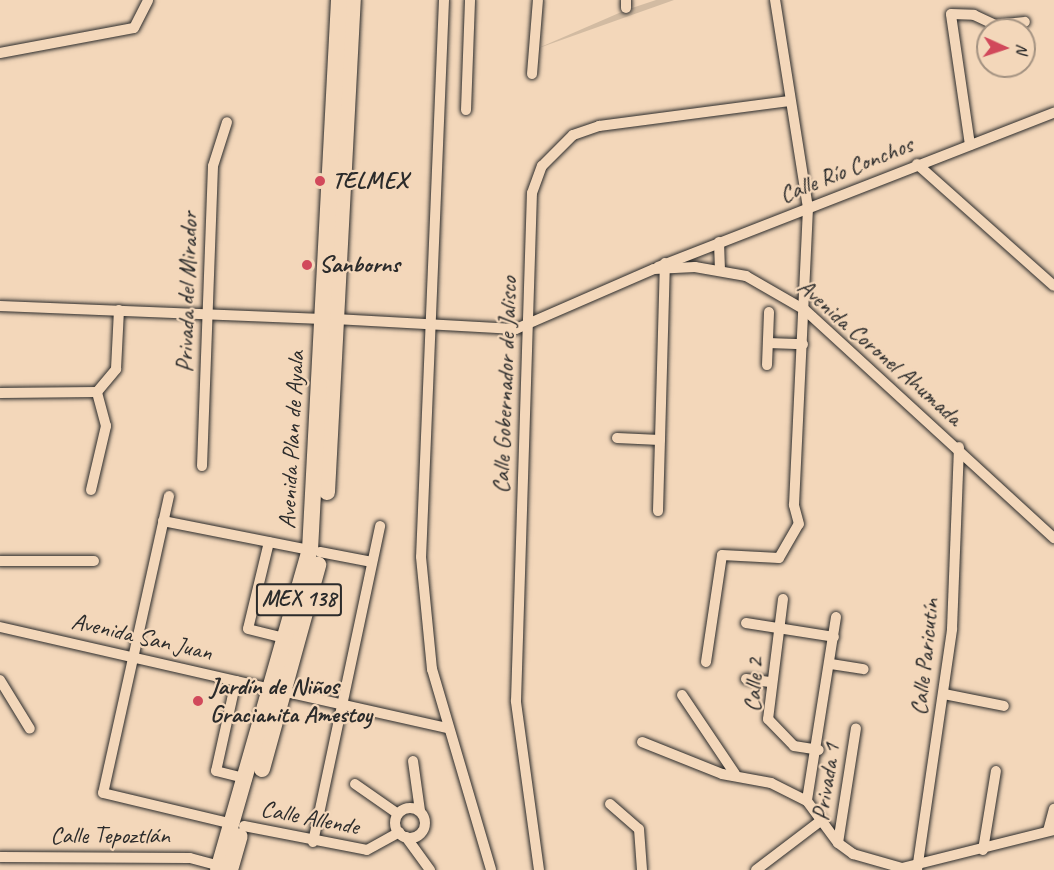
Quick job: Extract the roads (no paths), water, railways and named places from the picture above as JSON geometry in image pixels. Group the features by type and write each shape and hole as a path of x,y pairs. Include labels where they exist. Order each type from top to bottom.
{"main road":[{"name":"Avenida Plan de Ayala","path":"329,319 339,0"},
{"name":"Avenida Plan de Ayala","path":"222,869 280,691 315,551 329,319 353,0"},
{"name":"Avenida Plan de Ayala","path":"238,825 247,779 280,691 288,639 315,551"}],"street":[{"path":"0,54 134,28 148,0"},
{"path":"444,0 421,556 432,669 447,728 491,870"},
{"path":"466,110 470,0"},
{"path":"532,74 538,0"},
{"path":"706,663 722,555 779,558 800,524 794,505 805,310 807,208 775,0"},
{"path":"970,145 951,14 974,15 980,18"},
{"name":"Calle Gobernador de Jalisco","path":"539,870 516,701 532,193 554,148 599,126 789,101"},
{"name":"Calle Río Conchos","path":"662,267 718,242 1054,112"},
{"name":"Privada del Mirador","path":"202,466 213,166 227,122"},
{"path":"917,164 1054,286"},
{"path":"718,242 720,269"},
{"path":"658,511 662,267"},
{"name":"Avenida Coronel Ahumada","path":"0,306 529,326 662,267 720,269 767,285 805,310 959,447 1054,538"},
{"path":"0,393 97,392 116,369 119,310"},
{"path":"767,365 769,312"},
{"path":"768,343 803,344"},
{"path":"92,490 106,426 97,392"},
{"path":"617,438 660,440"},
{"name":"Calle Paricutín","path":"917,869 944,694 959,447"},
{"path":"134,656 169,496"},
{"path":"163,521 372,562"},
{"path":"313,842 380,526"},
{"path":"269,542 248,629 288,639"},
{"path":"0,561 94,561"},
{"name":"Calle 2","path":"783,599 768,719 794,746 819,750"},
{"path":"836,617 819,750 807,801 818,823 838,843 880,865 917,869 1051,831 1054,809"},
{"path":"746,623 834,637"},
{"name":"Avenida San Juan","path":"0,627 447,728"},
{"name":"Calle Allende","path":"134,656 103,793 313,842 367,850 402,835"},
{"path":"831,664 864,669"},
{"path":"746,679 772,682"},
{"path":"0,680 30,729"},
{"path":"236,681 216,771 247,779"},
{"path":"944,694 1004,706"},
{"path":"682,695 735,774"},
{"name":"Privada 1","path":"838,843 856,728"},
{"path":"642,742 722,774 735,774 807,801"},
{"path":"402,835 422,832 425,821 420,811 413,761"},
{"path":"982,850 996,771"},
{"path":"355,784 398,814 402,835 430,870"},
{"path":"610,804 639,829 642,870"},
{"path":"398,814 408,808 420,811"},
{"path":"756,870 818,823"},
{"name":"Calle Tepoztlán","path":"0,857 190,858 222,869"}],"place":[{"name":"TELMEX","path":"320,181"},
{"name":"Sanborns","path":"307,265"},
{"name":"Jardín de Niños Gracianita Amestoy","path":"198,701"}]}
